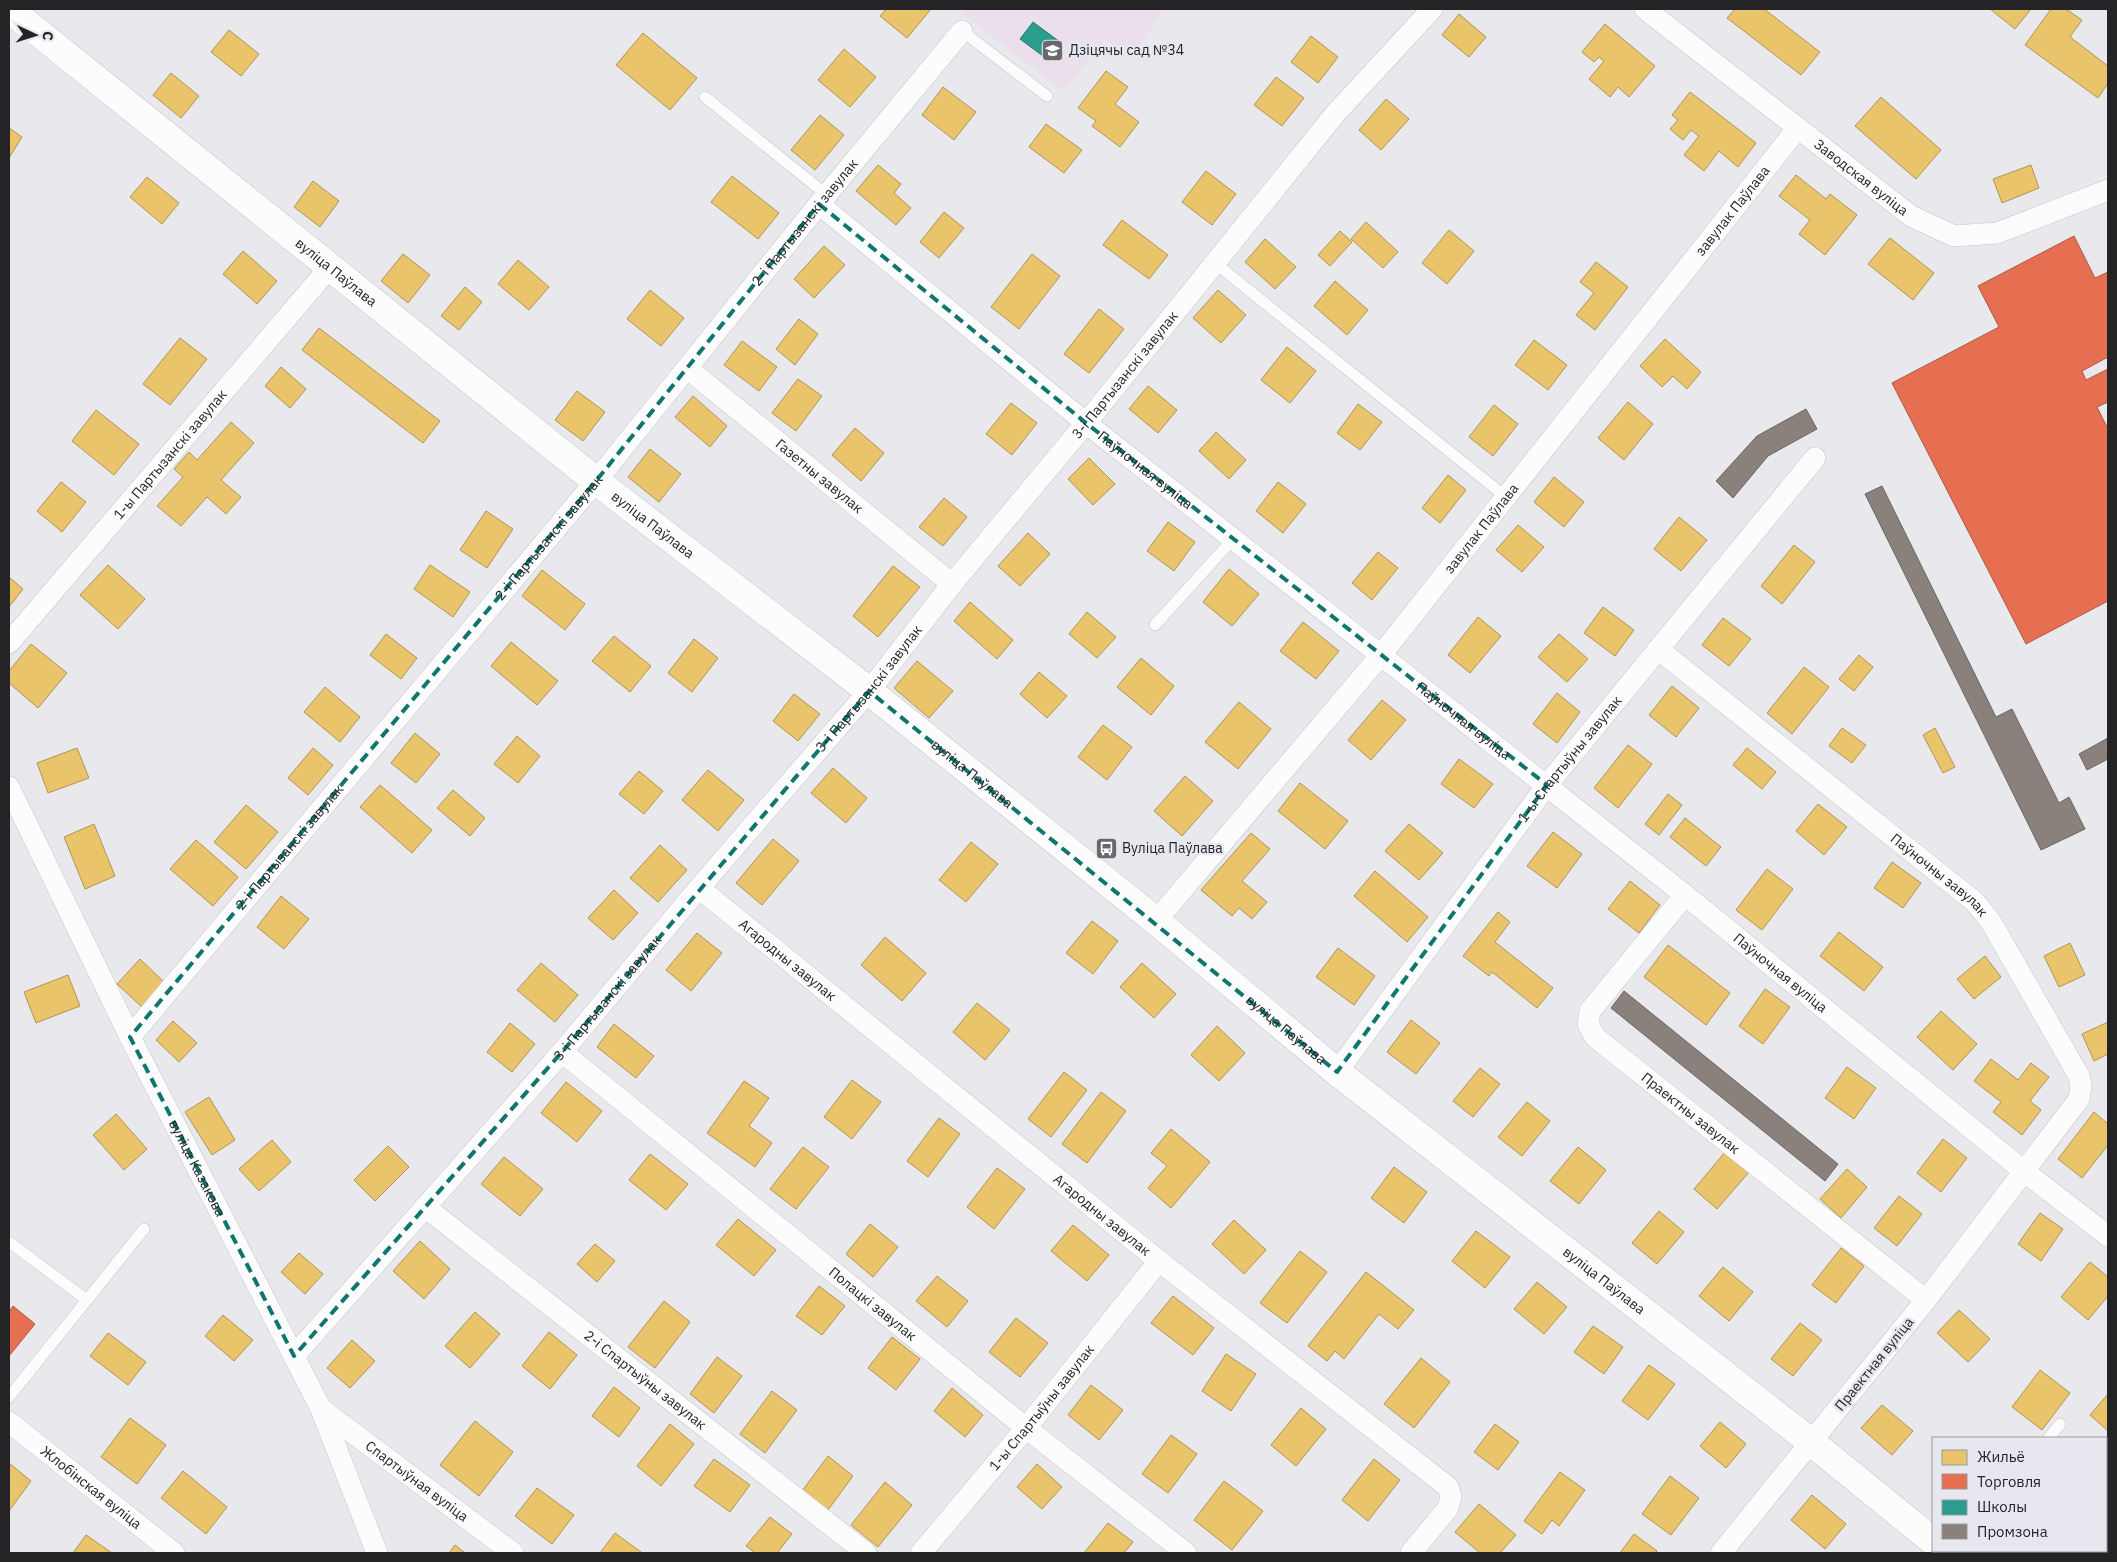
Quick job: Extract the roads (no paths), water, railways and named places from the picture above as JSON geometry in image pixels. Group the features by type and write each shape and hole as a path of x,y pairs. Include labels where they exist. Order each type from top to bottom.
{"street":[{"name":"вуліца Паўлава","path":"9,9 596,481 869,691 1156,921 1337,1072 1811,1442 1932,1540"},
{"name":"3-і Партызанскі завулак","path":"294,1356 562,1052 699,888 869,691 952,584 1086,423 1335,114 1432,9"},
{"name":"Заводская вуліца","path":"1644,9 1910,216 1954,236 1997,233 2108,190"},
{"name":"2-і Партызанскі завулак","path":"130,1037 596,481 962,31"},
{"name":"завулак Паўлава","path":"1156,921 1381,655 1797,129"},
{"name":"Паўночная вуліца","path":"823,200 1086,423 1547,785 1685,895 2024,1172 2108,1236"},
{"name":"1-ы Партызанскі завулак","path":"9,642 330,267"},
{"name":"Газетны завулак","path":"686,368 952,584"},
{"name":"1-ы Спартыўны завулак","path":"1337,1072 1547,785 1815,458"},
{"name":"Паўночны завулак","path":"1658,649 1975,902 1991,922 2079,1076 2081,1087 2078,1100 2024,1172"},
{"name":"вуліца Казакова","path":"11,799 130,1037 321,1409 377,1553"},
{"name":"Агародны завулак","path":"699,888 1159,1261 1448,1487 1451,1497 1448,1508 1412,1553"},
{"name":"Праектны завулак","path":"1685,895 1590,1011 1588,1024 1595,1037 1926,1300"},
{"name":"Полацкі завулак","path":"562,1052 1026,1428 1186,1553"},
{"name":"Праектная вуліца","path":"1721,1553 1926,1300 2024,1172"},
{"name":"2-і Спартыўны завулак","path":"425,1207 866,1553"},
{"name":"1-ы Спартыўны завулак","path":"921,1553 1026,1428 1159,1261"},
{"name":"Спартыўная вуліца","path":"321,1409 513,1553"},
{"name":"Жлобінская вуліца","path":"9,1422 174,1553"}],"lane":[{"path":"962,31 1047,96"},
{"path":"706,97 823,200"},
{"path":"1215,263 1506,497"},
{"path":"1155,625 1233,539"},
{"path":"9,1397 144,1229"},
{"path":"9,1242 87,1300"},
{"path":"2050,1437 2060,1424"}],"place":[{"name":"Дзіцячы сад №34","path":"1053,50"},
{"name":"Вуліца Паўлава","path":"1106,848"}]}
